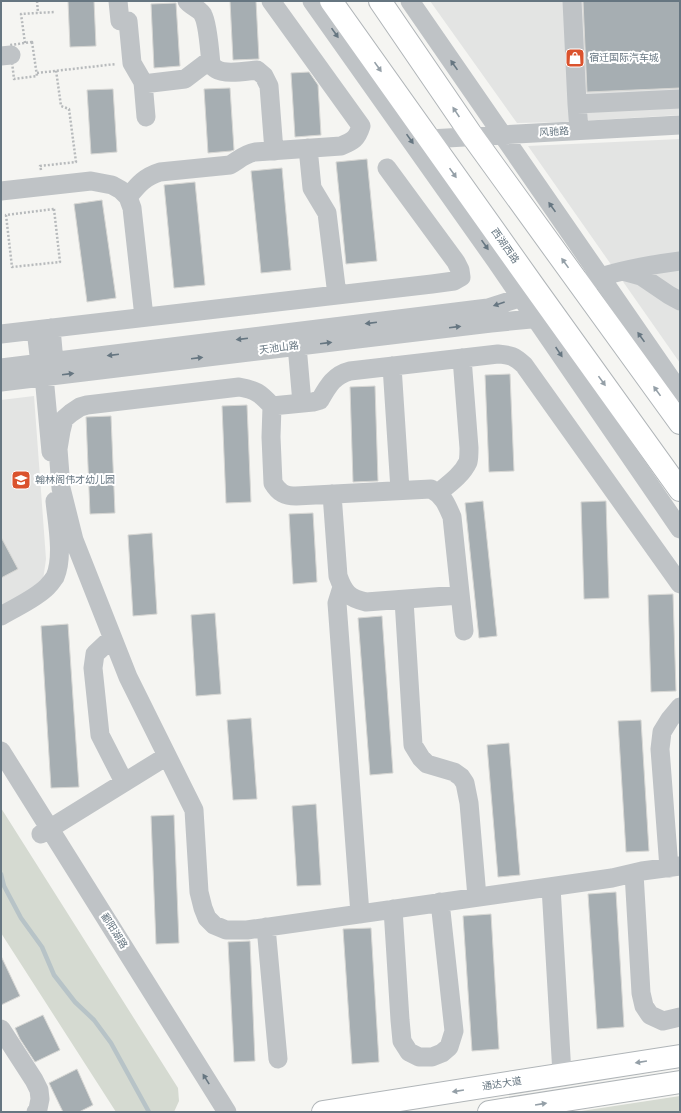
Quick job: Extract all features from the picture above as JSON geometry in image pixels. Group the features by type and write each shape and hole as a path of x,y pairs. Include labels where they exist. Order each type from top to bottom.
{"main road":[{"name":"西湖西路","path":"331,1 429,139 527,292 680,490"},
{"path":"380,1 473,136 590,280 680,423"},
{"name":"通达大道","path":"323,1112 680,1056"},
{"path":"489,1112 680,1082"}],"street":[{"path":"118,1 120,21 128,21 132,62 143,84 146,117"},
{"path":"187,1 190,5 203,14 206,23 211,65 216,70 223,72 257,70 264,76 269,86 274,151"},
{"path":"128,197 141,182 151,175 160,172 230,164 246,154 341,146 352,142 359,134 361,126 271,1"},
{"path":"312,1 527,292"},
{"path":"410,1 502,135 590,280 680,392"},
{"path":"572,1 579,130"},
{"path":"143,84 185,79 210,60"},
{"path":"577,104 680,99"},
{"name":"风驰路","path":"429,139 680,125"},
{"path":"308,148 312,188 327,213 337,295"},
{"path":"1,334 454,281 460,277 460,270 456,262 387,168"},
{"path":"1,191 91,181 112,185 121,190 128,197 132,208 144,317"},
{"path":"590,280 621,271 680,260"},
{"path":"621,271 641,276 680,301"},
{"name":"天池山路","path":"290,340 488,308 513,300 527,292"},
{"path":"547,319 680,529"},
{"name":"天池山路","path":"1,368 45,366 290,340 547,319"},
{"path":"1,616 37,595 47,587 55,578 58,568 59,555 43,329"},
{"path":"290,340 288,404 271,437 273,483 276,488 288,496 432,489 438,493 448,507 452,517 464,631"},
{"path":"680,584 524,365 516,358 508,355 498,354 350,371 337,376 320,400 313,402 288,404 262,395 252,389 239,386 87,405 80,407 64,419 58,449 61,488 74,540 128,677 194,810 199,892 207,918 214,925 226,930 247,930 612,878 642,871 674,867 660,749 662,732 680,707"},
{"path":"438,493 463,471 468,460 469,448 462,358"},
{"name":"天池山路","path":"1,382 45,366"},
{"path":"392,366 400,490"},
{"path":"332,494 338,576 342,587 347,594 356,600 366,602 460,595"},
{"path":"342,587 337,603 360,914"},
{"path":"404,600 413,745 421,758 427,764 454,772 461,777 465,783 469,803 477,897"},
{"path":"112,638 95,654 93,668 100,735 124,782"},
{"name":"鄱阳湖路","path":"1,751 46,832 211,1112"},
{"path":"46,832 167,756"},
{"name":"鄱阳湖路","path":"1,770 46,832 227,1112"},
{"path":"634,873 641,993 644,1006 650,1016 663,1021 680,1017"},
{"path":"551,886 562,1074"},
{"path":"393,909 402,1041 409,1052 419,1057 432,1057 442,1053 449,1047 454,1031 440,902"},
{"path":"266,927 278,1059"},
{"path":"1,1029 39,1090 40,1100 36,1112"}],"path":[{"path":"37,1 38,13"},
{"path":"12,51 21,14 54,12"},
{"path":"37,73 132,62"},
{"path":"43,186 40,166 76,162 69,109 61,106 56,70"},
{"path":"54,209 60,262 12,267 6,215 30,212 54,209"}],"shaded area":[{"name":"宿迁国际汽车城","path":"430,1 680,1 680,115 564,122 517,123"},
{"path":"680,139 680,363 528,146"},
{"name":"翰林阁伟才幼儿园","path":"34,396 46,559 43,580 37,587 1,608 1,400"},
{"path":"1,808 178,1088 179,1101 174,1112 116,1112 1,933"},
{"path":"680,1096 680,1112 575,1112"}],"building":[{"path":"68,1 94,1 96,46 70,47"},
{"path":"230,1 256,1 259,59 233,60"},
{"path":"583,1 680,1 680,88 587,92"},
{"path":"176,3 180,66 154,68 151,4"},
{"path":"309,72 318,85 321,135 295,137 291,73"},
{"path":"230,88 234,150 208,153 204,89"},
{"path":"113,89 117,152 91,154 87,90"},
{"path":"367,159 377,261 346,264 336,162"},
{"path":"282,168 291,270 261,273 251,171"},
{"path":"195,182 205,285 174,288 164,185"},
{"path":"102,200 116,298 87,302 74,204"},
{"path":"510,374 514,471 489,472 485,375"},
{"path":"375,386 378,481 353,482 350,387"},
{"path":"247,405 251,502 226,503 222,406"},
{"path":"111,416 115,513 90,514 86,417"},
{"path":"483,501 497,636 479,638 465,503"},
{"path":"606,501 609,598 584,599 581,502"},
{"path":"313,513 317,582 293,584 289,514"},
{"path":"152,533 157,614 133,616 128,535"},
{"path":"1,537 18,569 1,578"},
{"path":"673,594 676,691 651,692 648,595"},
{"path":"215,613 221,694 196,696 191,615"},
{"path":"382,616 393,773 370,775 358,618"},
{"path":"68,624 79,787 51,788 41,626"},
{"path":"251,718 257,799 233,800 227,720"},
{"path":"641,720 649,851 626,852 618,721"},
{"path":"509,743 520,875 498,877 487,745"},
{"path":"316,804 321,885 297,886 292,806"},
{"path":"174,815 179,943 156,944 151,816"},
{"path":"616,892 624,1027 597,1029 588,894"},
{"path":"491,914 499,1049 472,1051 463,916"},
{"path":"371,928 379,1062 352,1064 343,929"},
{"path":"250,941 255,1061 234,1062 228,942"},
{"path":"1,956 20,996 1,1005"},
{"path":"43,1015 60,1050 35,1062 20,1039 15,1028"},
{"path":"77,1069 93,1105 79,1112 63,1112 49,1083"}],"waterway":[{"path":"1,874 4,886 21,918 42,947 54,975 75,1002 94,1020 111,1043 149,1112"}],"place":[{"name":"宿迁国际汽车城","path":"575,58"},
{"name":"翰林阁伟才幼儿园","path":"21,480"}]}
